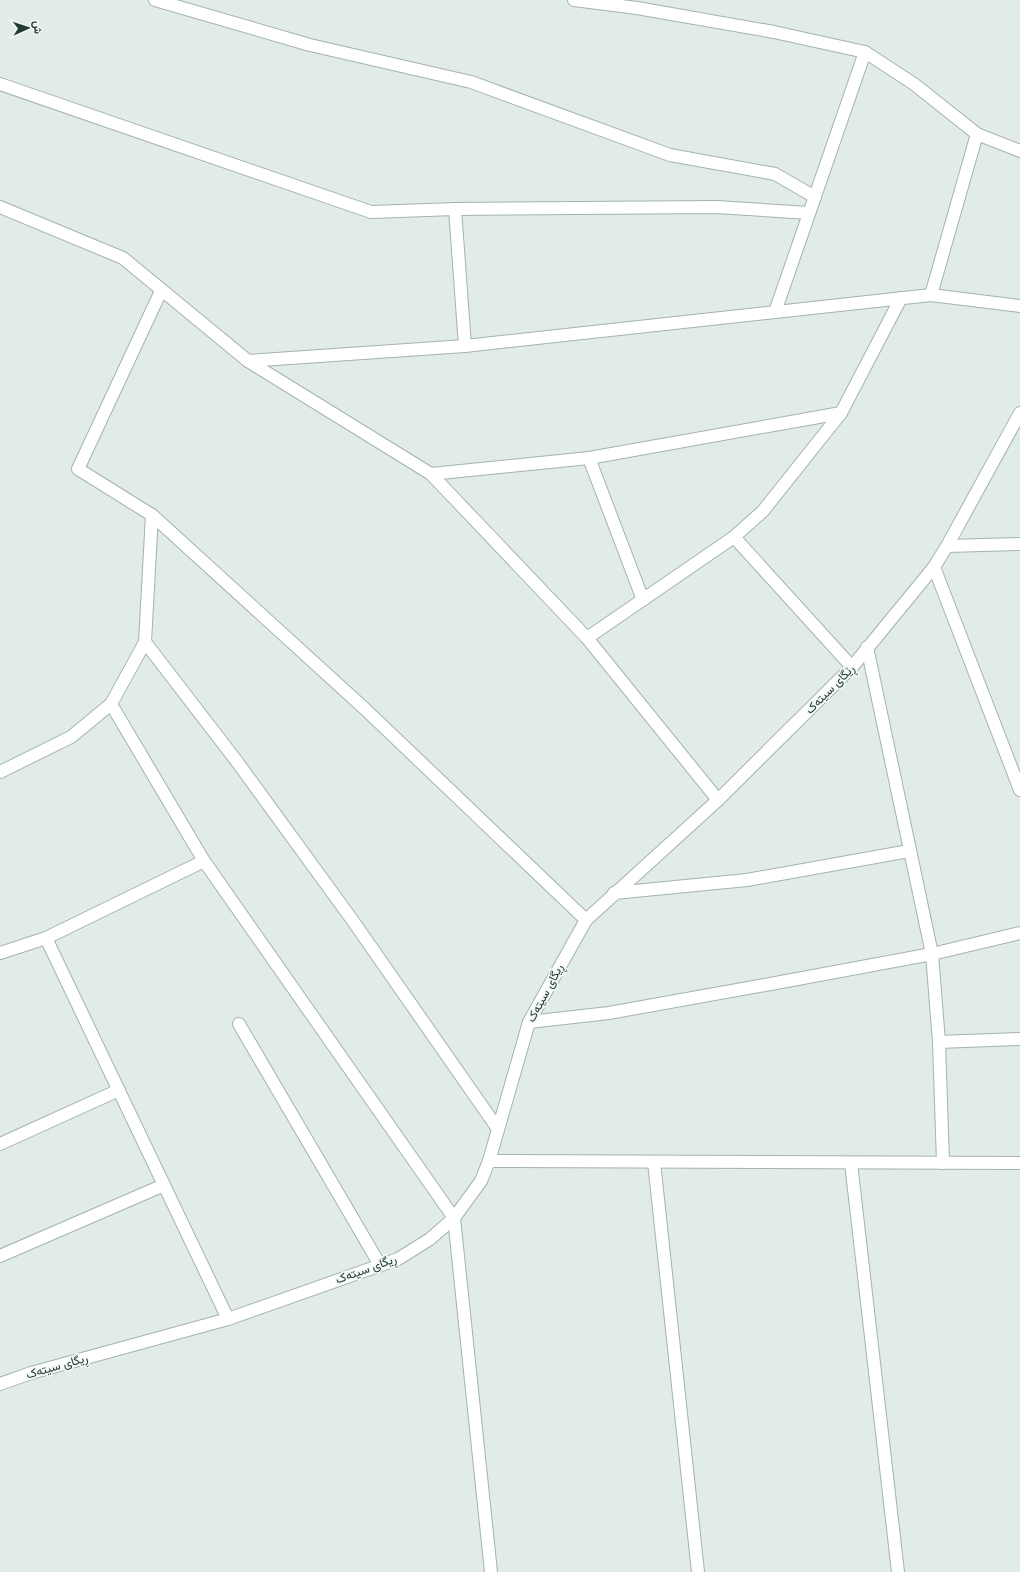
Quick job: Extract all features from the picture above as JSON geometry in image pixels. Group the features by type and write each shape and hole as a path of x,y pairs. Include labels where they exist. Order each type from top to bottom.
{"street":[{"path":"155,0 310,45 471,82 670,155 775,174 815,196"},
{"path":"574,0 637,8 774,32 865,52 914,84 978,134 1020,151"},
{"path":"775,312 865,52"},
{"path":"0,84 371,212 455,209 716,207 809,213"},
{"path":"931,295 978,134"},
{"path":"0,207 123,258 248,361 431,474 587,638 718,800"},
{"path":"455,209 465,346"},
{"path":"162,291 78,468 152,515 365,709 586,920"},
{"path":"248,361 465,346 931,295 1020,306"},
{"path":"587,638 734,537 763,511 841,413 901,298"},
{"path":"431,474 589,458 841,413"},
{"name":"ڕێگای سیتەک","path":"586,920 718,800 852,667 934,567 1020,414"},
{"path":"589,458 643,600"},
{"path":"0,772 71,737 111,704 145,642 152,515"},
{"path":"734,537 852,667"},
{"path":"947,546 1020,544"},
{"path":"934,567 1020,790"},
{"path":"145,642 248,775 357,927 498,1129"},
{"path":"868,647 909,851 932,954 939,1042 943,1163"},
{"path":"111,704 204,861 454,1218 491,1572"},
{"path":"614,893 747,880 909,851"},
{"path":"0,953 46,938 204,861"},
{"name":"ڕیگای سیتەک","path":"0,1384 31,1373 228,1319 398,1259 430,1239 454,1218 480,1181 489,1161 529,1022 586,920"},
{"path":"529,1022 609,1013 932,954 1020,933"},
{"path":"46,938 228,1319"},
{"path":"239,1024 380,1265"},
{"path":"939,1042 1020,1039"},
{"path":"0,1144 119,1090"},
{"path":"489,1161 1020,1163"},
{"path":"654,1162 698,1572"},
{"path":"851,1163 898,1572"},
{"path":"0,1256 164,1185"}]}
